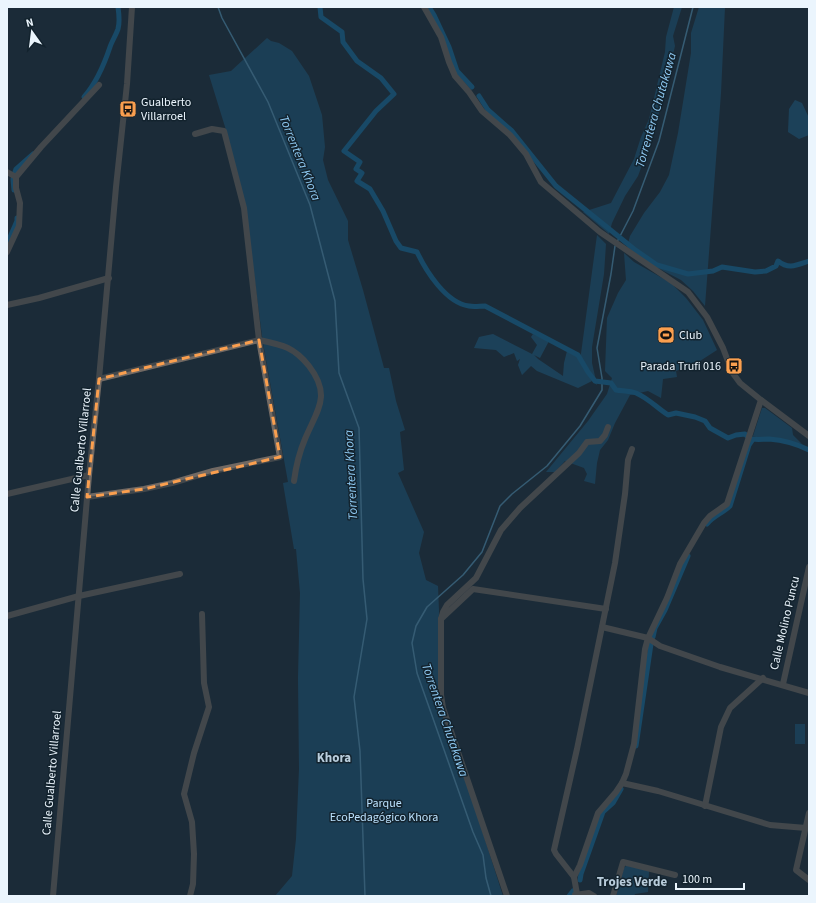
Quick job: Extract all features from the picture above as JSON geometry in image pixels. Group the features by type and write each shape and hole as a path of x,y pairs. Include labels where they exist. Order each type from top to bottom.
{"street":[{"name":"Calle Gualberto Villarroel","path":"53,896 89,475 127,84 132,7"},
{"path":"424,7 441,37 455,76 469,92 482,111 510,135 526,154 541,182 618,246 674,281 688,292 707,317 723,348 732,372 740,383 809,436"},
{"path":"7,252 19,226 20,203 16,188 16,177 41,147 99,85"},
{"path":"87,497 144,489 172,483 213,471 280,457 259,340 244,208 224,131 212,129 195,134"},
{"path":"7,172 16,177"},
{"path":"7,305 39,298 109,278"},
{"path":"99,379 259,340 278,344 296,351 316,376 321,390 320,404 297,460 294,481"},
{"path":"594,896 589,893 575,895 574,877 580,865 598,813 616,792 626,774 634,744 645,649 648,638 687,550 710,516 727,504 761,400"},
{"path":"507,896 443,708 441,695 441,619 446,605 476,578 501,530 520,508 580,453 587,442 600,441 605,436 608,428"},
{"path":"574,877 554,850 615,563 624,502 628,460 632,449"},
{"path":"7,494 89,475"},
{"name":"Calle Molino Puncu","path":"783,684 809,568"},
{"path":"7,616 79,596 180,574"},
{"path":"441,619 473,589 606,609"},
{"path":"190,896 193,884 194,854 192,822 184,794 194,753 210,707 204,683 202,614"},
{"path":"602,627 648,638 660,646 720,667 763,678 809,693"},
{"path":"705,806 721,727 730,708 763,678"},
{"path":"622,783 770,825 806,828"},
{"path":"809,813 796,870 809,880"},
{"path":"613,896 623,862 675,875"}],"highlighted area":[{"path":"259,340 280,457 144,489 87,497 99,379"}],"green space":[{"path":"674,7 682,7 673,36 675,46 657,121 649,134 646,146 648,149 638,176 625,196 612,223 609,234 583,212 611,203 634,159 649,119 665,52 666,37"},
{"path":"699,7 725,7 721,93 705,306 693,291 681,280 656,267 627,247 630,236 644,213 660,192 669,175 678,133 691,53 691,33"},
{"name":"Parque EcoPedagógico Khora","path":"267,38 292,51 309,76 322,115 325,147 323,160 328,180 348,221 348,240 384,368 389,368 396,401 405,430 400,432 404,470 398,473 424,532 419,553 426,580 438,586 438,662 440,705 503,896 275,896 292,876 296,839 299,769 298,678 300,593 296,549 294,549 283,483 288,482 263,343 245,207 226,130 209,75 231,71"},
{"path":"597,235 606,244 604,274 592,347 592,363 597,385 592,381 580,361"},
{"path":"624,253 634,262 671,283 686,298 703,320 717,350 700,361 676,371 677,377 663,379 661,398 648,391 630,395 608,440 600,450 595,484 584,481 587,474 584,468 565,461 555,472 546,472 588,421 607,394 612,378 605,371 607,318 618,293 626,280"},
{"path":"762,408 765,408 792,428 793,435 802,444 768,437 759,438 753,436"},
{"path":"795,724 805,724 805,744 795,744"},
{"path":"626,866 649,871 648,892 635,894 634,896 616,896 624,868"}],"shaded area":[{"path":"795,100 802,103 809,118 809,135 799,139 788,132 789,109"},
{"path":"493,334 532,354 537,345 531,337 533,334 549,341 540,358 534,355 538,359 563,376 567,351 578,357 592,381 578,388 537,371 531,366 522,375 518,365 520,359 517,361 514,353 504,357 496,350 474,348 479,337"}],"waterway":[{"path":"84,97 100,73 119,26 118,7"},
{"name":"Torrentera Khora","path":"218,7 222,18 268,102 310,205 335,301 339,373 359,428 363,579 367,619 354,697 360,751 365,896"},
{"path":"320,7 321,17 342,32 343,42 357,61 381,78 394,94 376,111 344,151 360,162 356,169 362,173 357,181 370,189 383,211 396,241 401,248 417,252 431,277 445,293 461,304 485,306 578,355 595,381 611,383 616,390 636,393 668,415 676,413 705,421 710,428 728,438 745,434 748,437"},
{"path":"429,7 449,47 457,71 472,87"},
{"name":"Torrentera Chutakawa","path":"617,242 633,211 659,141 693,7"},
{"name":"Torrentera Chutakawa","path":"479,96 488,110 512,131 556,186 634,249 657,265 688,274 713,271 722,267 755,272 766,271 776,266 778,261 789,266 809,261"},
{"path":"15,172 16,169 33,154"},
{"path":"13,179 14,190"},
{"path":"7,244 17,218"},
{"name":"Torrentera Chutakawa","path":"491,896 486,878 483,855 473,832 417,673 412,643 416,626 427,607 463,575 482,552 500,506 512,494 547,466 580,426 602,390 602,378 597,348 615,246"},
{"path":"707,524 730,506 749,445 753,439 779,440 809,450"},
{"path":"653,637 655,628 665,610 688,556"},
{"path":"636,746 651,644"},
{"path":"580,880 603,812 613,803 621,789"},
{"path":"569,896 573,891"}],"place":[{"name":"Gualberto Villarroel","path":"128,109"},
{"name":"Club","path":"666,335"},
{"name":"Parada Trufi 016","path":"734,366"}],"district":[{"name":"Khora","path":"334,758"},
{"name":"Trojes Verde","path":"632,882"}]}
